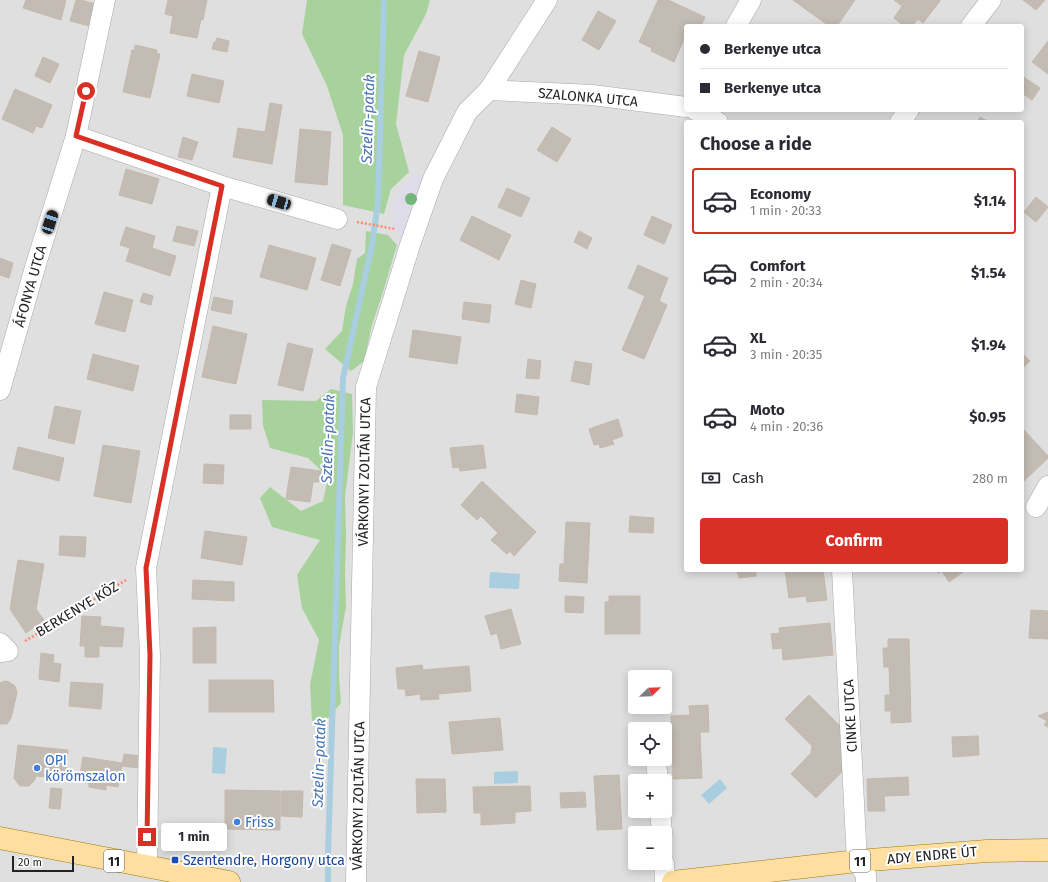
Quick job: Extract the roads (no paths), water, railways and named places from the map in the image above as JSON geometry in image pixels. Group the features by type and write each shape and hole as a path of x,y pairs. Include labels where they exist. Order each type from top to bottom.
{"main road":[{"name":"11","path":"0,838 229,882"},
{"name":"ADY ENDRE ÚT","path":"673,882 857,861 987,851 1048,850"}],"street":[{"name":"ÁFONYA UTCA","path":"0,390 36,264 76,136 105,0"},
{"name":"VÁRKONYI ZOLTÁN UTCA","path":"356,882 366,387 410,245 433,179 467,112 490,90 546,0"},
{"path":"737,24 751,0"},
{"path":"973,24 991,0"},
{"name":"SZALONKA UTCA","path":"490,90 592,95 684,107"},
{"path":"699,112 714,120"},
{"path":"76,136 222,186 337,219"},
{"path":"147,867 150,655 146,568 222,186"},
{"path":"1036,507 1048,486"},
{"name":"CINKE UTCA","path":"842,572 857,861"},
{"path":"857,861 866,875 866,882"},
{"path":"664,870 665,882"}],"water":[{"path":"490,572 520,574 519,589 489,588"},
{"path":"213,747 227,748 225,774 212,773"},
{"path":"518,771 518,783 494,784 494,772"},
{"path":"720,779 727,788 709,804 701,795"}],"waterway":[{"name":"Sztelin-patak","path":"328,882 343,378 372,245 378,202 384,0"}],"place":[{"name":"OPI körömszalon","path":"37,768"},
{"name":"Friss","path":"237,822"},
{"name":"Szentendre, Horgony utca","path":"175,860"}]}
